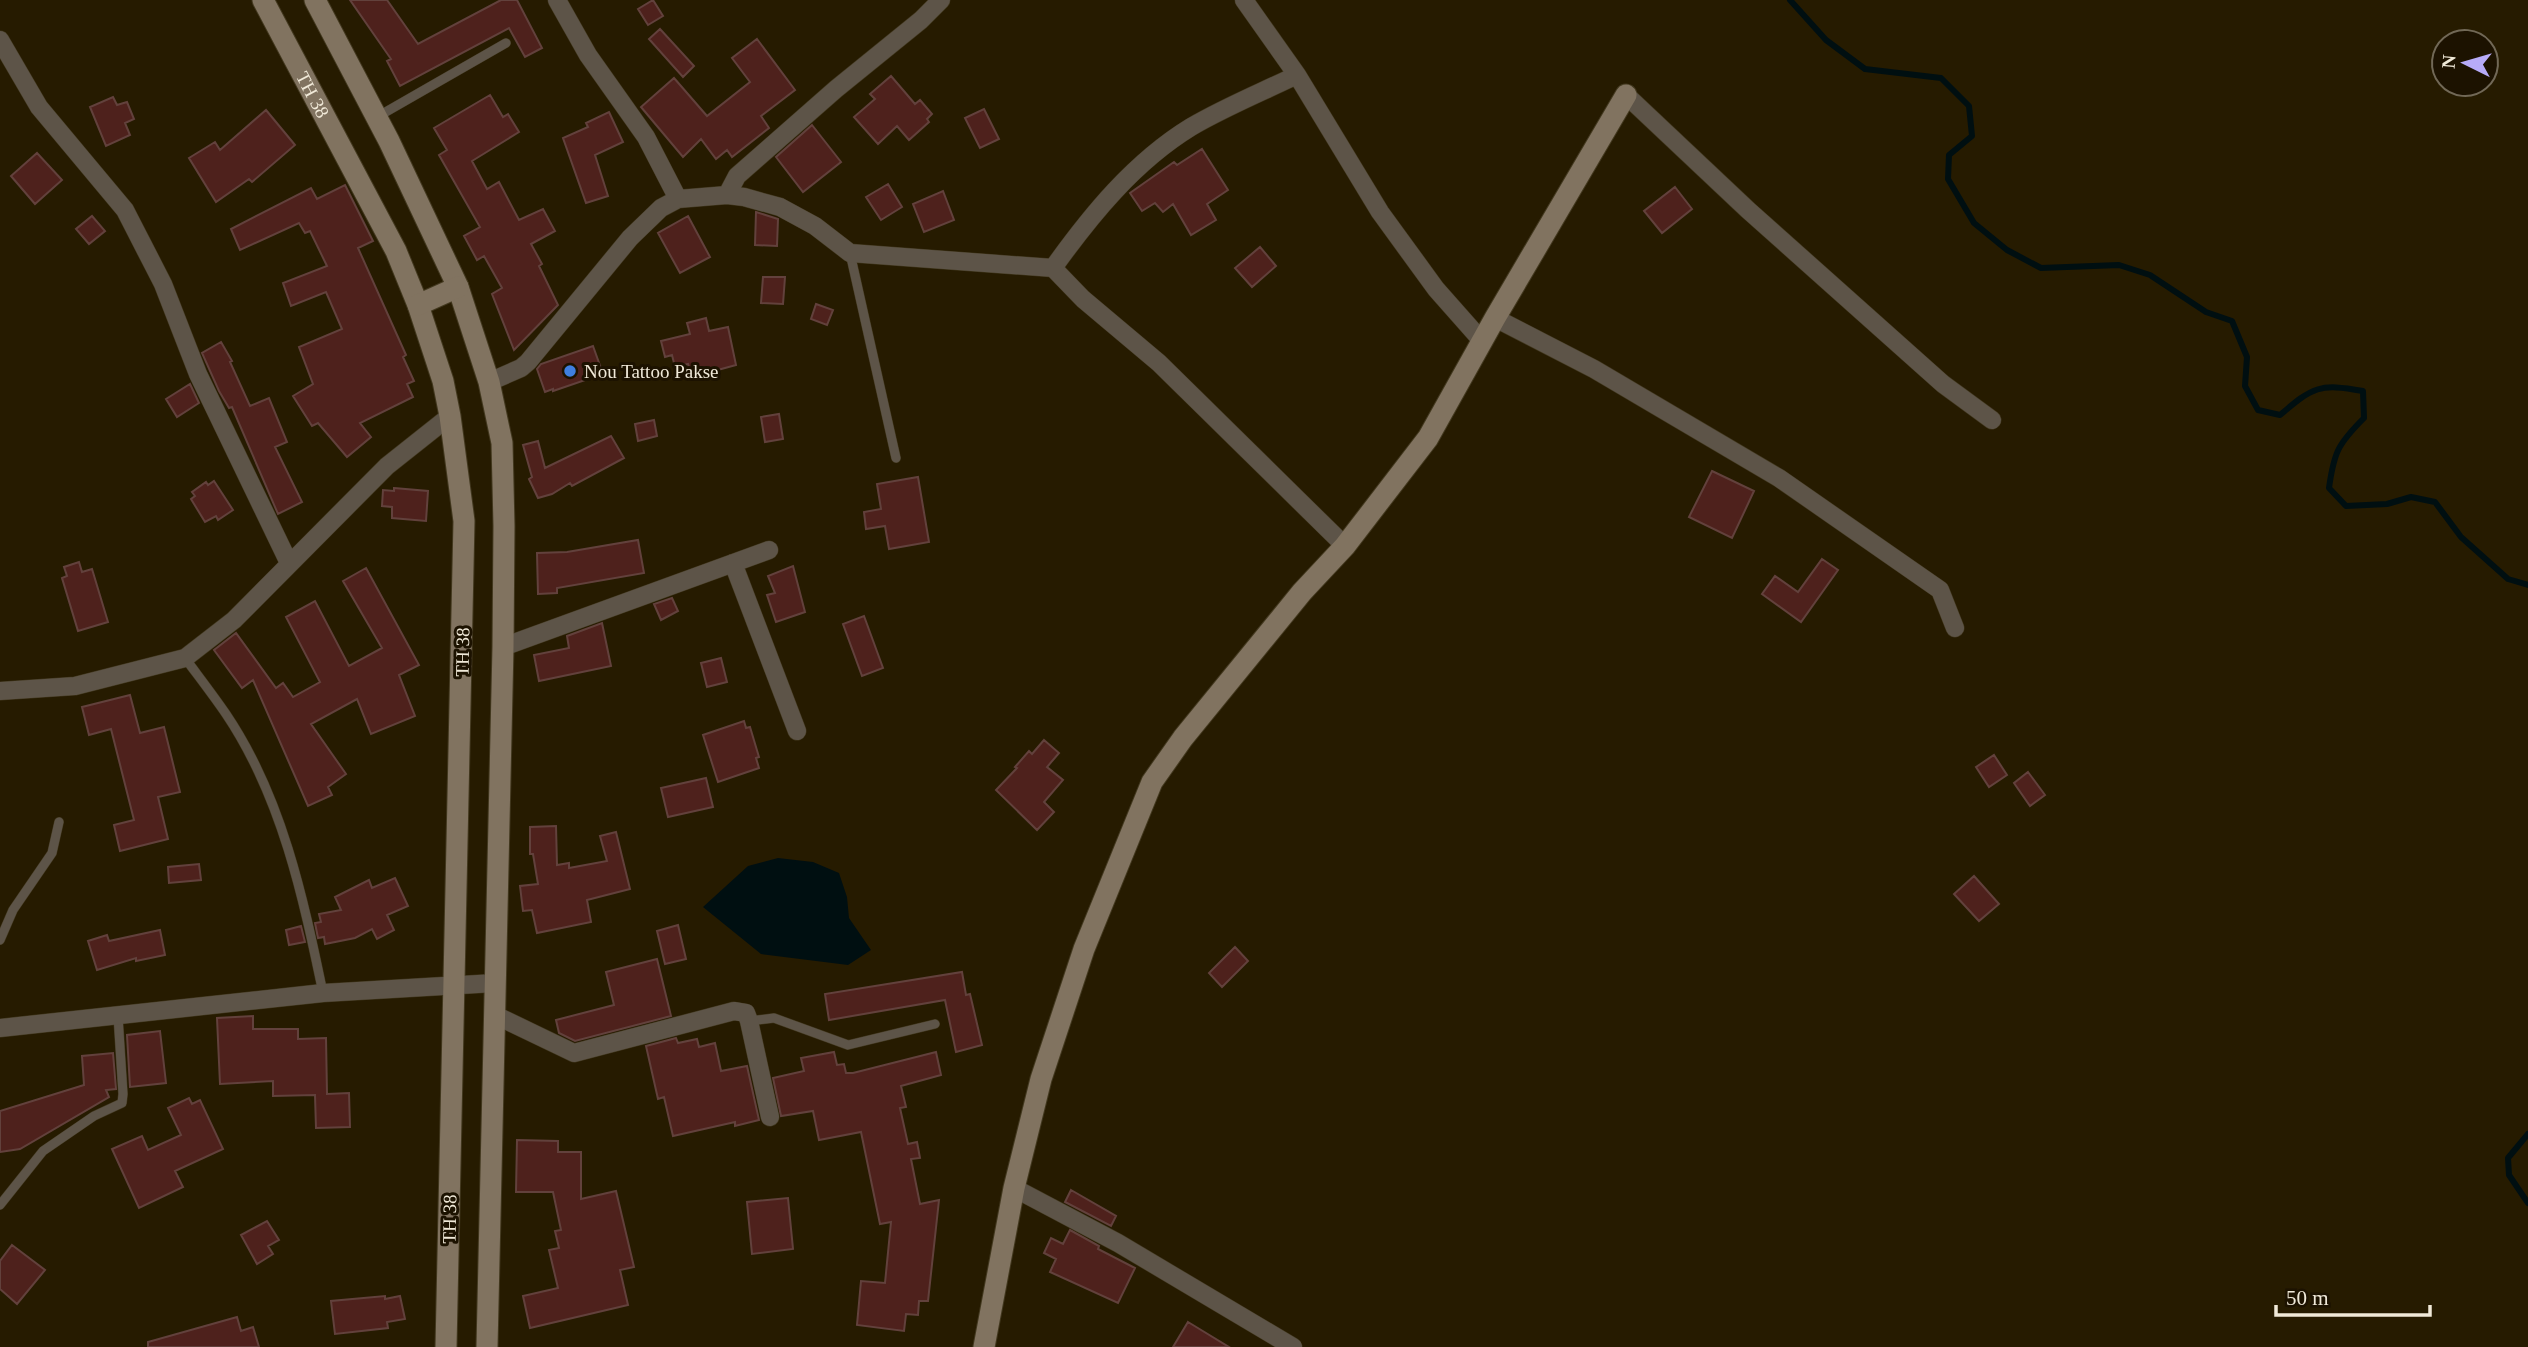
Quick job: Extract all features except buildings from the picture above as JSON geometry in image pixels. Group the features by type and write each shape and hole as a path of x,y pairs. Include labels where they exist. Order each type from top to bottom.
{"street":[{"name":"TH 38","path":"263,0 396,250 418,305 443,381 450,416 464,521 446,1347"},
{"name":"TH 38","path":"315,0 377,117 458,287 489,382 502,443 505,526 487,1347"},
{"path":"557,0 588,55 646,137 678,200"},
{"path":"727,195 737,176 836,89 921,20 940,0"},
{"path":"1244,0 1297,75 1380,212 1436,289 1482,341"},
{"path":"0,40 39,107 125,210 163,285 198,374 289,563"},
{"path":"1053,268 1087,220 1117,187 1154,155 1191,128 1297,75"},
{"path":"984,1347 1014,1188 1041,1079 1084,949 1152,782 1183,738 1302,592 1345,546 1428,438 1626,94 1748,210 1933,375 1992,420"},
{"path":"489,382 521,368 528,362 630,238 661,208 678,200 727,195 744,197 780,207 815,226 850,253 1053,268 1083,299 1159,363 1345,546"},
{"path":"418,305 458,287"},
{"path":"1495,318 1594,369 1779,478 1940,590 1955,628"},
{"path":"0,691 75,685 185,658 234,620 387,466 450,416"},
{"path":"503,646 769,550"},
{"path":"733,563 797,731"},
{"path":"0,1028 323,992 495,982"},
{"path":"495,1014 574,1054 734,1011 746,1013 770,1117"},
{"path":"1014,1188 1118,1243 1293,1347"}],"lane":[{"path":"377,117 506,43"},
{"path":"850,253 897,458"},
{"path":"185,658 228,716 261,778 297,877 323,992"},
{"path":"0,940 13,910 52,853 59,822"},
{"path":"0,1205 43,1151 94,1116 122,1103 118,1016"},
{"path":"749,1021 774,1018 848,1045 934,1024"}],"shaded area":[{"path":"778,858 813,862 839,873 847,897 849,918 871,950 848,965 761,954 703,907 748,866"}],"waterway":[{"path":"1790,0 1826,40 1865,69 1941,78 1969,106 1972,136 1949,155 1948,179 1974,223 2007,250 2041,268 2119,265 2150,275 2206,312 2232,321 2247,357 2245,386 2258,410 2280,415 2309,393 2326,388 2363,391 2364,418 2339,449 2329,488 2346,506 2387,504 2411,497 2435,502 2461,537 2508,579 2528,585"},
{"path":"2528,1134 2508,1158 2509,1175 2528,1203"}],"place":[{"name":"Nou Tattoo Pakse","path":"570,371"}]}
